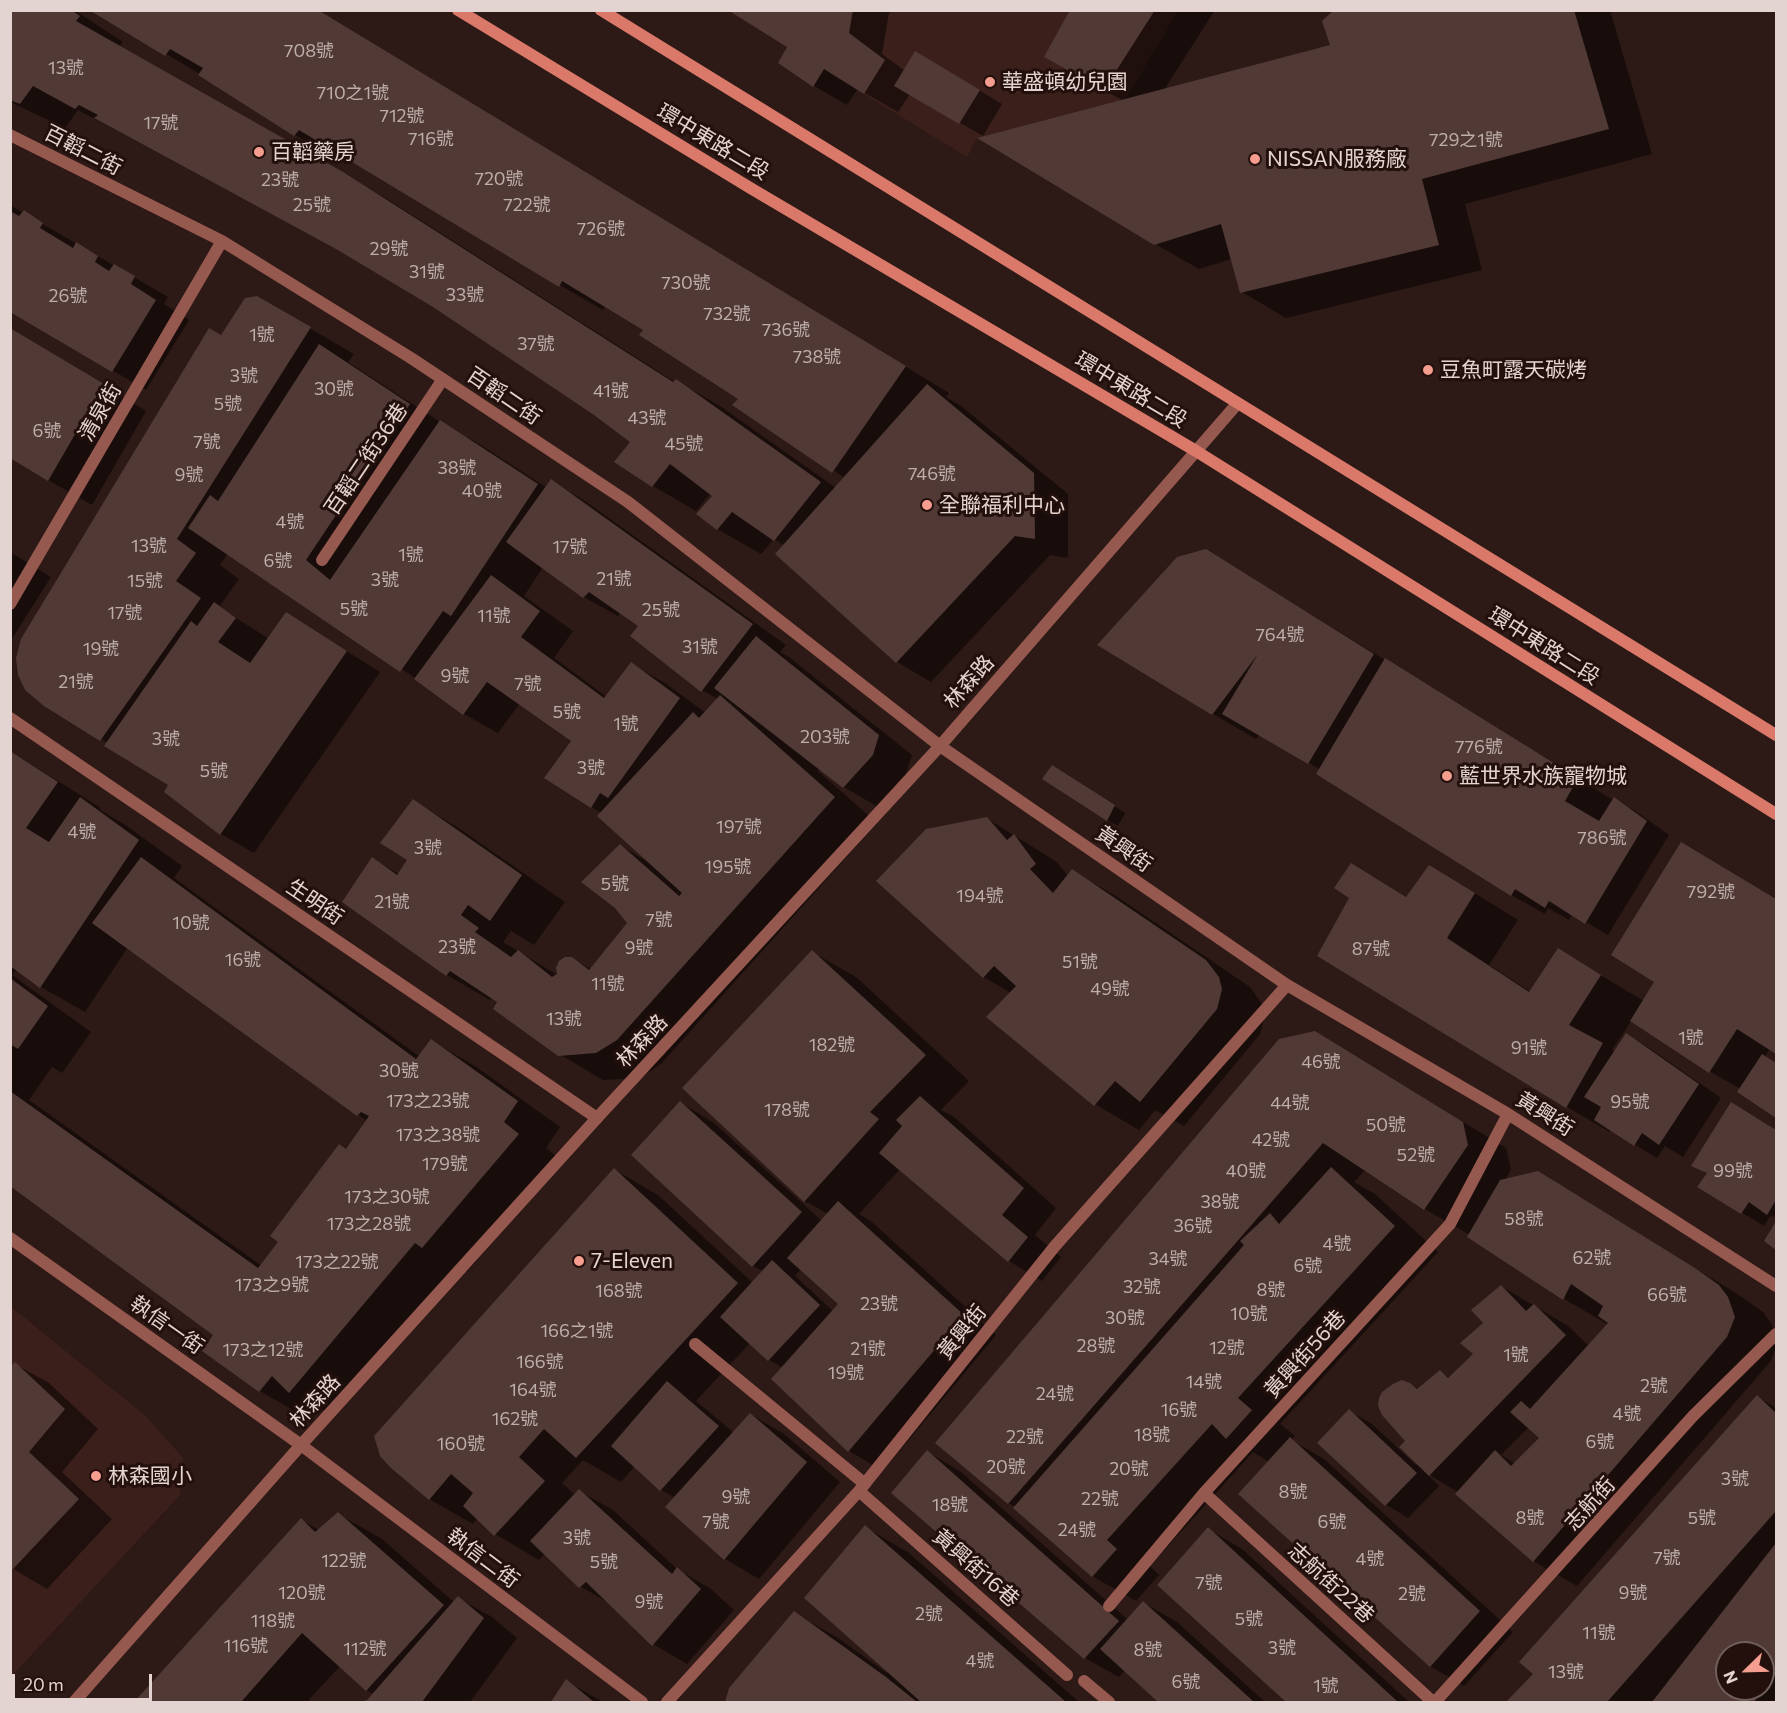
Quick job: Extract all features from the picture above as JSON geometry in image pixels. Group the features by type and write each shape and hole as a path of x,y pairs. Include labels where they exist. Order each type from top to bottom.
{"main road":[{"name":"環中東路二段","path":"458,10 752,189 1196,451 1776,814"},
{"name":"環中東路二段","path":"601,10 1776,735"}],"street":[{"name":"百韜二街","path":"10,135 222,241 443,379 628,502 940,746"},
{"name":"清泉街","path":"10,603 222,241"},
{"name":"百韜二街36巷","path":"322,560 443,379"},
{"name":"林森路","path":"74,1702 301,1444 597,1118 940,746 1237,404"},
{"name":"生明街","path":"10,717 597,1118"},
{"name":"黃興街","path":"940,746 1287,985 1508,1114 1776,1286"},
{"name":"黃興街","path":"667,1702 862,1488 1055,1246 1287,985"},
{"name":"黃興街56巷","path":"1109,1606 1204,1493 1450,1224 1508,1114"},
{"name":"執信一街","path":"10,1238 301,1444"},
{"name":"志航街","path":"1434,1702 1693,1416 1776,1334"},
{"name":"黃興街16巷","path":"695,1344 862,1488 1067,1675"},
{"name":"執信二街","path":"301,1444 642,1702"},
{"name":"志航街22巷","path":"1204,1493 1434,1702"},
{"path":"1084,1681 1109,1702"}],"shaded area":[{"name":"華盛頓幼兒園","path":"728,11 1178,11 1126,99 977,138 967,157"},
{"name":"林森國小","path":"10,1306 146,1416 183,1458 180,1495 11,1677"}],"building":[{"path":"10,10 71,10 80,16 76,21 343,172 673,382 676,379 821,482 774,541 732,512 717,530 696,514 712,496 670,464 652,487 614,462 630,442 594,415 433,307 336,249 94,118 98,115 79,105 75,109 33,86 20,104 10,100"},
{"path":"89,10 318,10 906,366 832,473 732,405 738,399 639,335 643,330 562,281 559,287 299,130 294,136 198,75 203,68 170,49 165,56"},
{"path":"728,10 853,10 849,33 885,60 864,94 824,69 813,87 778,63 787,47"},
{"name":"華盛頓幼兒園","path":"1070,10 1155,10 1104,90 1044,57"},
{"name":"NISSAN服務廠","path":"1334,10 1574,10 1609,129 1422,179 1439,245 1240,293 1221,224 1154,245 977,138 1330,45 1322,21"},
{"path":"915,51 980,90 959,124 894,86"},
{"path":"24,210 43,223 40,228 73,248 76,242 98,256 95,262 109,271 114,264 135,276 131,284 156,300 112,372 10,312 10,211 19,216"},
{"path":"257,296 311,327 177,539 196,553 176,581 201,598 100,741 44,706 25,690 18,675 16,658 21,639 209,328 221,335 245,298"},
{"path":"10,328 104,384 48,481 10,458"},
{"path":"319,344 410,404 306,560 330,580 440,420 538,484 451,616 443,611 400,672 188,528 210,495 218,501"},
{"name":"全聯福利中心","path":"927,384 1034,473 1035,539 1015,536 896,663 775,554"},
{"path":"551,479 753,624 701,692 630,636 638,626 589,592 583,598 506,542"},
{"path":"1206,549 1374,654 1308,764 1222,714 1258,654 1212,715 1097,645 1177,557"},
{"path":"491,575 540,611 521,637 604,698 631,662 680,698 608,798 600,793 591,808 544,778 571,741 487,682 463,715 414,679"},
{"path":"214,602 236,618 218,642 250,663 286,612 347,651 220,835 164,792 168,785 104,746 191,621 197,626"},
{"path":"756,636 879,735 873,755 843,788 714,688"},
{"name":"藍世界水族寵物城","path":"1385,658 1578,778 1565,801 1599,821 1614,797 1647,821 1585,924 1549,901 1545,908 1515,889 1511,896 1316,774"},
{"path":"720,695 835,797 617,1040 596,1053 558,1056 493,1009 497,1002 450,971 446,976 342,902 372,857 397,875 407,860 380,843 413,799 522,875 490,921 468,905 461,915 479,928 475,932 511,957 518,950 552,977 557,974 556,968 559,961 565,957 572,957 589,970 627,923 615,908 581,882 620,844 679,896 682,893 597,816 693,712 699,718"},
{"path":"10,751 58,782 26,828 49,842 80,797 139,840 40,988 10,966"},
{"path":"1052,765 1115,805 1107,821 1042,779"},
{"path":"987,817 1007,840 1014,834 1036,864 1030,869 1053,893 1072,869 1206,960 1219,977 1222,989 1217,1009 1140,1102 1115,1081 1094,1106 986,1017 1016,986 994,966 983,978 876,881 926,829"},
{"path":"1681,842 1776,899 1776,1054 1737,1029 1709,1073 1630,1021 1654,982 1611,955"},
{"path":"141,857 416,1059 431,1039 518,1101 504,1122 519,1134 422,1248 415,1243 289,1393 272,1376 259,1392 202,1351 213,1335 10,1186 10,1091 258,1268 278,1242 270,1236 339,1144 346,1149 369,1116 361,1112 357,1116 92,923"},
{"path":"1351,863 1406,897 1429,865 1475,893 1447,938 1529,992 1558,948 1601,975 1569,1025 1603,1043 1566,1108 1317,956 1349,898 1334,888"},
{"path":"812,950 926,1055 870,1112 879,1119 804,1202 682,1088"},
{"path":"10,978 48,1006 18,1049 10,1044"},
{"path":"1315,1031 1463,1122 1468,1145 1424,1210 1323,1143 1008,1504 935,1443 1279,1039"},
{"path":"1626,1033 1699,1084 1659,1145 1642,1133 1634,1146 1594,1120 1601,1107 1584,1097"},
{"path":"1762,1054 1776,1063 1776,1118 1737,1092"},
{"path":"920,1096 1024,1188 1002,1215 1028,1237 1008,1262 879,1153 902,1126 896,1120"},
{"path":"680,1101 802,1212 752,1267 631,1155"},
{"path":"1731,1102 1776,1130 1776,1200 1767,1215 1749,1202 1741,1214 1697,1187 1707,1173 1691,1166"},
{"path":"1331,1167 1395,1226 1238,1398 1252,1410 1226,1439 1212,1424 1107,1540 1117,1549 1092,1577 1013,1508 1244,1245 1240,1241 1270,1213 1279,1224"},
{"path":"614,1168 738,1283 576,1458 544,1429 519,1457 545,1481 494,1536 463,1506 473,1493 451,1474 429,1500 380,1456 374,1436"},
{"path":"1538,1171 1719,1285 1728,1297 1735,1317 1727,1337 1533,1562 1455,1494 1495,1450 1511,1466 1539,1438 1510,1412 1521,1401 1530,1409 1608,1323 1598,1316 1603,1306 1571,1284 1563,1300 1467,1237 1500,1180"},
{"path":"838,1201 964,1315 848,1452 771,1379 838,1304 787,1258"},
{"path":"1776,1221 1776,1250 1764,1241"},
{"path":"772,1260 820,1305 768,1361 720,1317"},
{"path":"1501,1285 1526,1311 1534,1304 1566,1335 1429,1476 1399,1447 1405,1441 1382,1415 1378,1406 1379,1398 1382,1392 1402,1380 1417,1389 1440,1370 1448,1378 1473,1354 1460,1343 1483,1323 1471,1310"},
{"path":"15,1362 65,1409 29,1452 79,1499 12,1570 10,1569 10,1367"},
{"path":"667,1381 719,1426 660,1491 611,1446"},
{"path":"1757,1395 1776,1413 1776,1511 1607,1702 1506,1702 1533,1674 1519,1662"},
{"path":"1349,1409 1417,1473 1385,1506 1317,1443"},
{"path":"750,1413 807,1462 724,1560 665,1507"},
{"path":"1290,1437 1480,1611 1430,1667 1238,1494"},
{"path":"927,1450 1119,1621 1084,1659 891,1493"},
{"path":"579,1489 672,1574 677,1567 701,1589 652,1646 586,1582 579,1588 530,1541"},
{"path":"338,1512 444,1605 366,1691 302,1633 241,1702 134,1702 301,1518 315,1532"},
{"path":"865,1525 1066,1702 921,1702 804,1598"},
{"path":"1208,1527 1398,1702 1286,1702 1157,1585"},
{"path":"1776,1543 1776,1674 1775,1641 1715,1641 1715,1701 1754,1702 1652,1702"},
{"path":"458,1596 484,1618 422,1702 361,1702 367,1700"},
{"path":"1143,1601 1254,1702 1158,1702 1100,1649"},
{"path":"794,1611 917,1702 725,1702 729,1688"},
{"path":"566,1679 594,1702 551,1702"}],"place":[{"name":"華盛頓幼兒園","path":"990,82"},
{"name":"百韜藥房","path":"259,152"},
{"name":"NISSAN服務廠","path":"1255,159"},
{"name":"豆魚町露天碳烤","path":"1428,370"},
{"name":"全聯福利中心","path":"927,505"},
{"name":"藍世界水族寵物城","path":"1447,776"},
{"name":"7-Eleven","path":"579,1261"},
{"name":"林森國小","path":"96,1476"}]}
